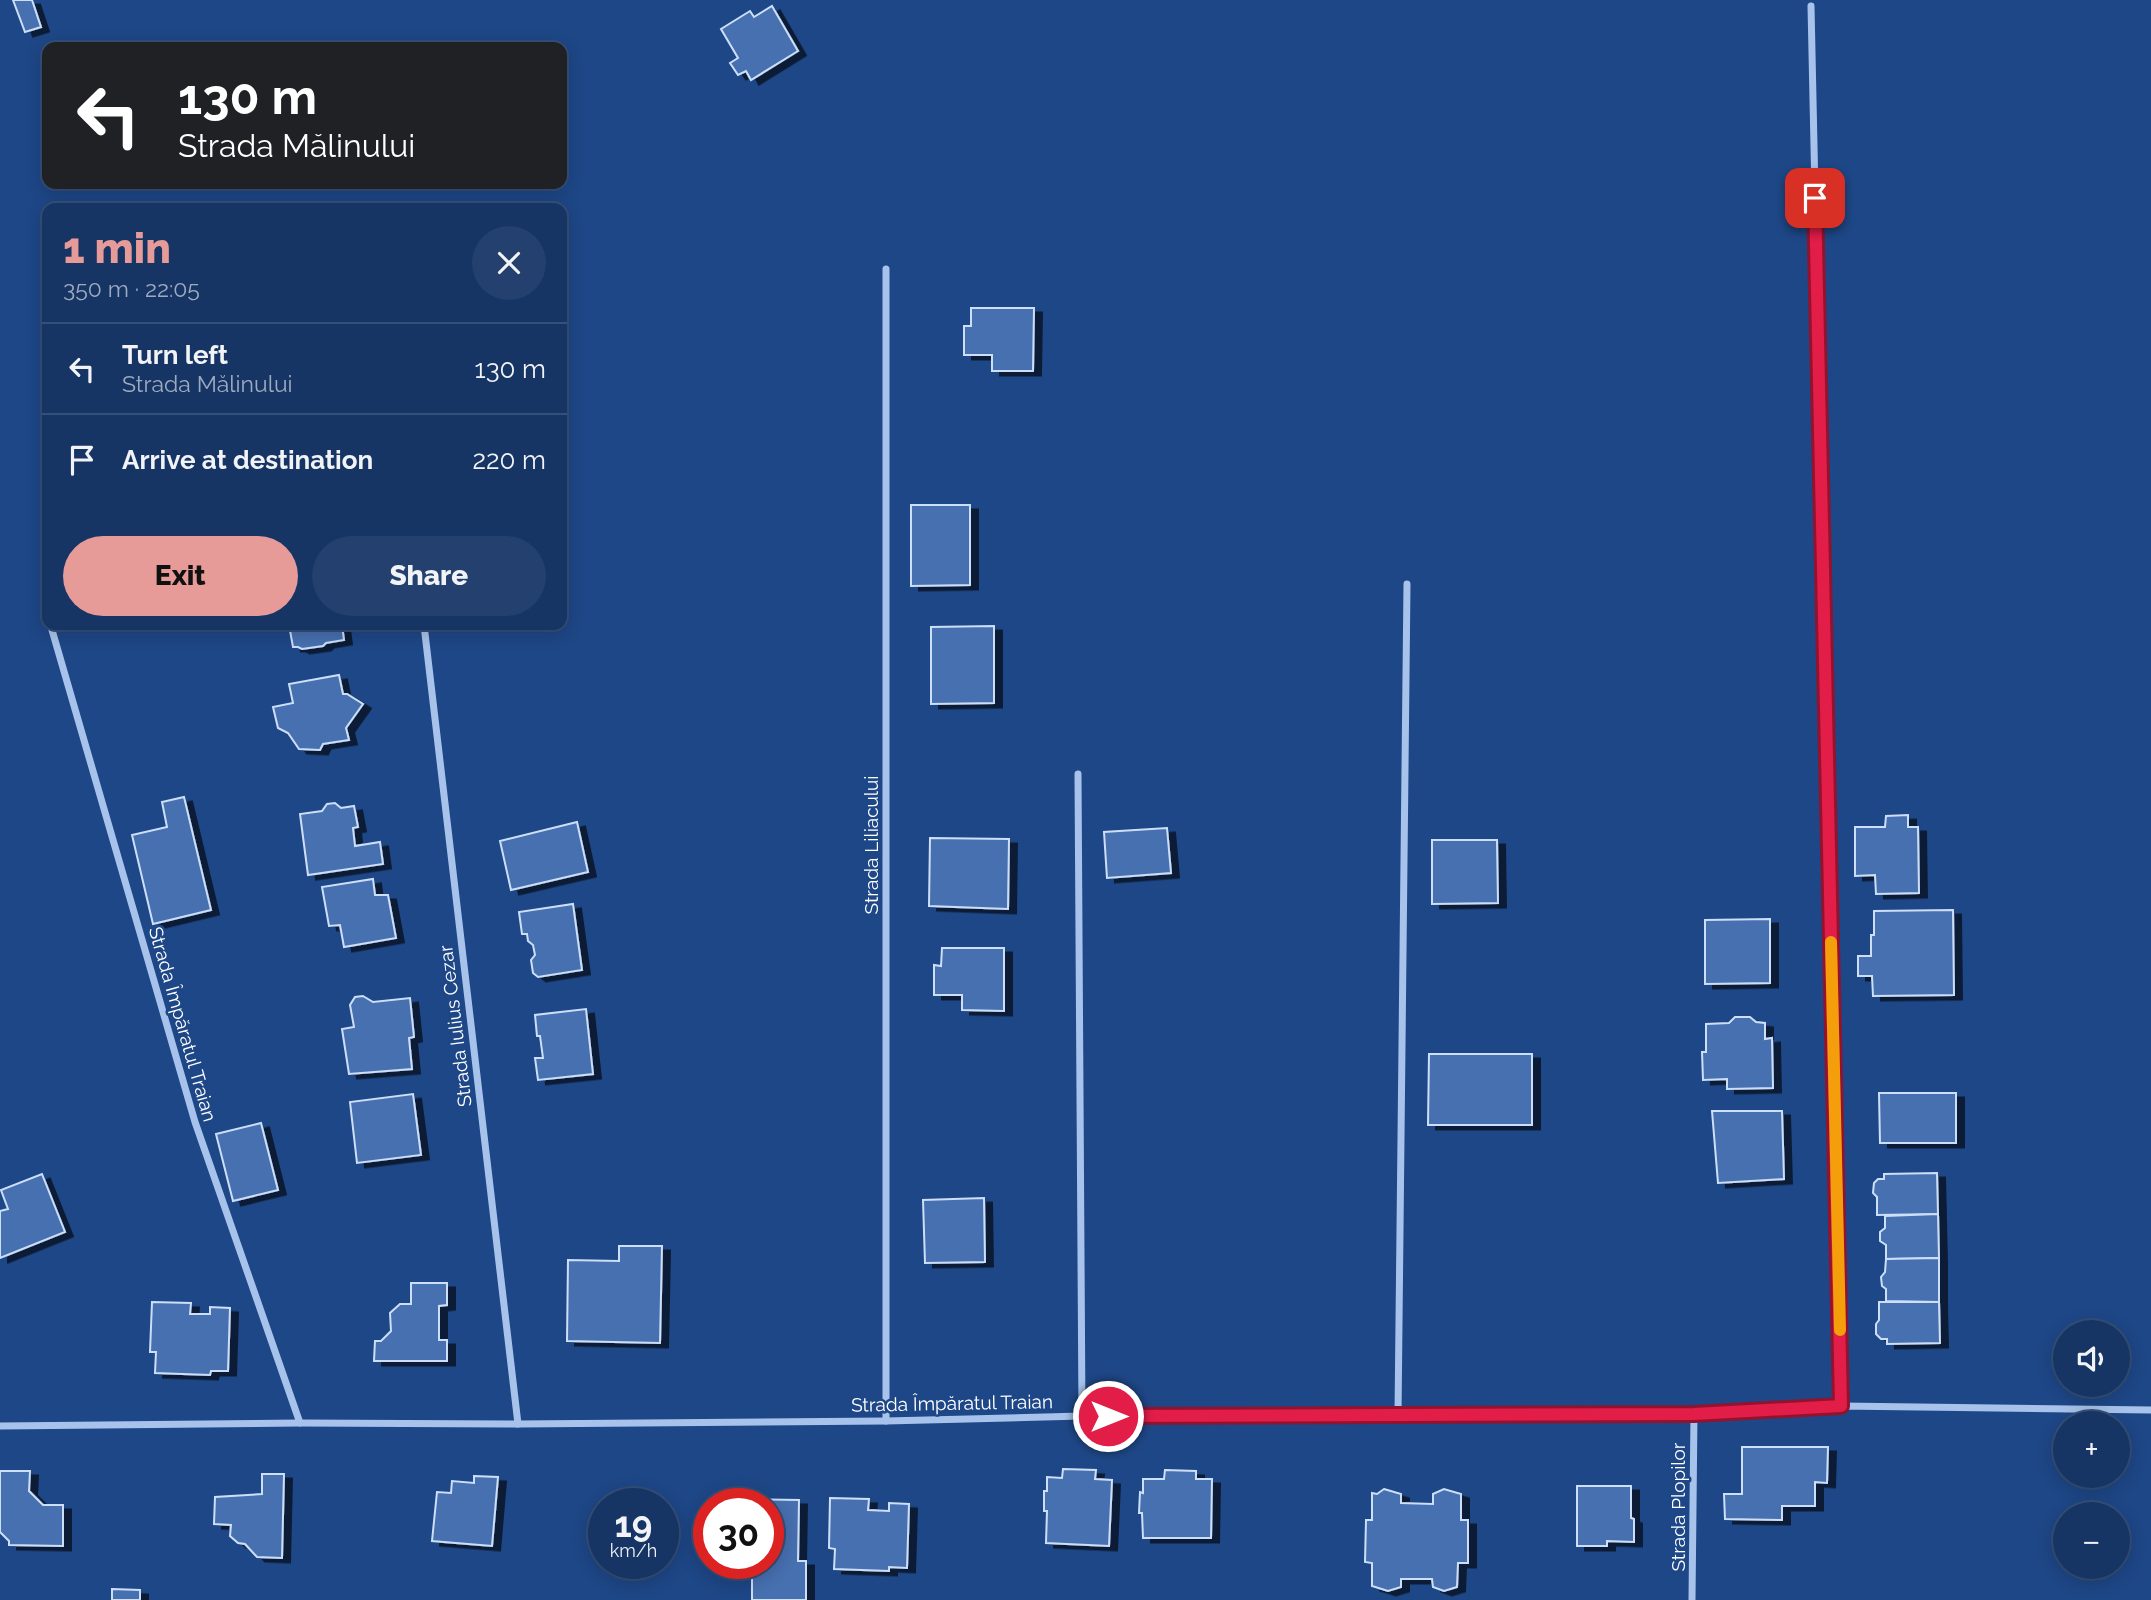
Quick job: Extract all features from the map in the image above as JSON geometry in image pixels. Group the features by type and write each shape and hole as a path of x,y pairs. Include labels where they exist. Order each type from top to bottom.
{"street":[{"path":"1811,6 1841,1406"},
{"name":"Strada Liliacului","path":"886,269 886,1421"},
{"path":"1398,1415 1407,584"},
{"name":"Strada Împăratul Traian","path":"52,630 195,1122 300,1423"},
{"name":"Strada Iulius Cezar","path":"425,630 518,1424"},
{"path":"1078,774 1082,1416"},
{"name":"Strada Împăratul Traian","path":"0,1426 886,1421 1082,1416 1694,1414 1841,1406 2151,1410"},
{"name":"Strada Plopilor","path":"1692,1600 1694,1414"}],"building":[{"path":"13,0 32,0 41,27 25,32"},
{"path":"772,6 798,51 751,80 746,71 738,75 730,63 738,58 721,29 750,11 754,17"},
{"path":"971,308 1034,308 1033,371 992,371 992,355 964,355 964,326 971,326"},
{"path":"911,505 970,505 970,585 911,586"},
{"path":"994,626 994,703 931,704 931,627"},
{"path":"290,630 343,630 344,640 302,649 293,647"},
{"path":"339,675 343,694 363,704 346,728 349,740 323,744 320,750 299,749 288,733 278,728 273,707 293,703 289,684"},
{"path":"184,797 211,910 153,924 132,835 167,827 162,802"},
{"path":"335,803 341,808 354,806 358,827 353,828 355,846 380,842 383,864 308,875 300,814 322,811 327,804"},
{"path":"1908,815 1908,827 1918,827 1919,893 1876,894 1875,875 1855,876 1855,827 1885,827 1886,816"},
{"path":"577,822 588,872 511,890 500,841"},
{"path":"1167,828 1171,873 1107,878 1104,832"},
{"path":"930,838 1009,839 1008,909 929,906"},
{"path":"1432,840 1497,840 1498,903 1432,904"},
{"path":"373,879 375,895 388,895 396,938 344,947 340,925 329,926 322,887"},
{"path":"573,904 582,970 538,977 533,973 533,945 528,941 527,934 522,934 519,912"},
{"path":"1953,910 1954,995 1873,996 1872,976 1858,976 1858,956 1871,956 1874,911"},
{"path":"1770,919 1770,983 1705,984 1705,920"},
{"path":"942,948 1004,948 1004,1011 962,1010 962,995 934,995 934,965 941,966"},
{"path":"363,996 373,1002 410,998 414,1037 409,1038 412,1069 349,1074 342,1029 354,1027 350,1005 355,997"},
{"path":"586,1009 593,1074 538,1080 535,1058 543,1058 535,1015"},
{"path":"1735,1017 1750,1017 1756,1022 1765,1023 1765,1039 1772,1038 1773,1088 1727,1089 1727,1079 1703,1080 1702,1052 1706,1052 1706,1024 1729,1023"},
{"path":"1429,1054 1532,1054 1532,1125 1428,1125"},
{"path":"1879,1093 1956,1093 1956,1143 1880,1143"},
{"path":"413,1094 421,1155 357,1163 350,1102"},
{"path":"1712,1111 1782,1111 1784,1179 1718,1183"},
{"path":"261,1123 278,1190 233,1201 216,1134"},
{"path":"1937,1173 1938,1214 1877,1215 1874,1183 1878,1179 1884,1179 1884,1174"},
{"path":"42,1174 65,1232 0,1258 0,1211 8,1209 1,1190"},
{"path":"984,1198 985,1262 925,1263 923,1200"},
{"path":"1938,1214 1939,1258 1886,1259 1886,1245 1880,1241 1880,1232 1885,1228 1885,1216"},
{"path":"619,1246 662,1246 660,1343 567,1341 568,1260 619,1261"},
{"path":"1939,1258 1939,1302 1886,1301 1886,1289 1882,1286 1881,1277 1885,1272 1886,1259"},
{"path":"411,1283 447,1283 447,1305 439,1306 439,1340 447,1340 447,1361 374,1361 375,1341 381,1341 391,1331 390,1313 400,1304 411,1304"},
{"path":"152,1302 191,1303 190,1314 210,1314 210,1307 230,1308 228,1371 211,1371 210,1375 155,1373 156,1352 150,1352"},
{"path":"1879,1302 1939,1302 1940,1343 1887,1344 1887,1339 1881,1339 1876,1334"},
{"path":"1742,1447 1828,1447 1827,1483 1815,1482 1815,1506 1782,1506 1782,1520 1725,1519 1724,1494 1742,1494"},
{"path":"1063,1469 1096,1470 1095,1479 1112,1480 1109,1546 1046,1543 1047,1511 1044,1511 1044,1491 1047,1491 1047,1477 1062,1478"},
{"path":"1165,1470 1196,1471 1196,1479 1212,1479 1211,1538 1143,1538 1142,1513 1139,1513 1143,1479 1164,1479"},
{"path":"0,1471 30,1471 29,1491 43,1505 63,1505 63,1546 9,1545 9,1541 0,1532"},
{"path":"262,1474 284,1474 282,1558 257,1557 245,1544 238,1543 230,1536 231,1525 214,1524 215,1497 262,1494"},
{"path":"474,1476 498,1477 492,1546 432,1541 437,1492 451,1493 452,1481 474,1483"},
{"path":"1577,1486 1631,1486 1634,1542 1607,1541 1607,1546 1577,1546"},
{"path":"1384,1489 1401,1494 1401,1503 1433,1504 1433,1494 1444,1489 1461,1494 1461,1520 1468,1520 1468,1563 1458,1563 1457,1587 1444,1591 1433,1587 1432,1579 1401,1579 1401,1587 1388,1591 1372,1586 1372,1563 1365,1562 1366,1520 1372,1520 1372,1493 1377,1494"},
{"path":"830,1498 869,1499 868,1510 889,1511 889,1503 909,1504 907,1568 889,1567 889,1571 834,1569 835,1549 829,1548"},
{"path":"784,1500 799,1500 798,1561 806,1561 806,1600 752,1600 752,1579 784,1579"},
{"path":"112,1589 140,1590 140,1600 112,1600"}],"slow traffic":[{"path":"1831,942 1840,1330"}],"route":[{"path":"1108,1416 1694,1414 1841,1406 1815,198"}]}
